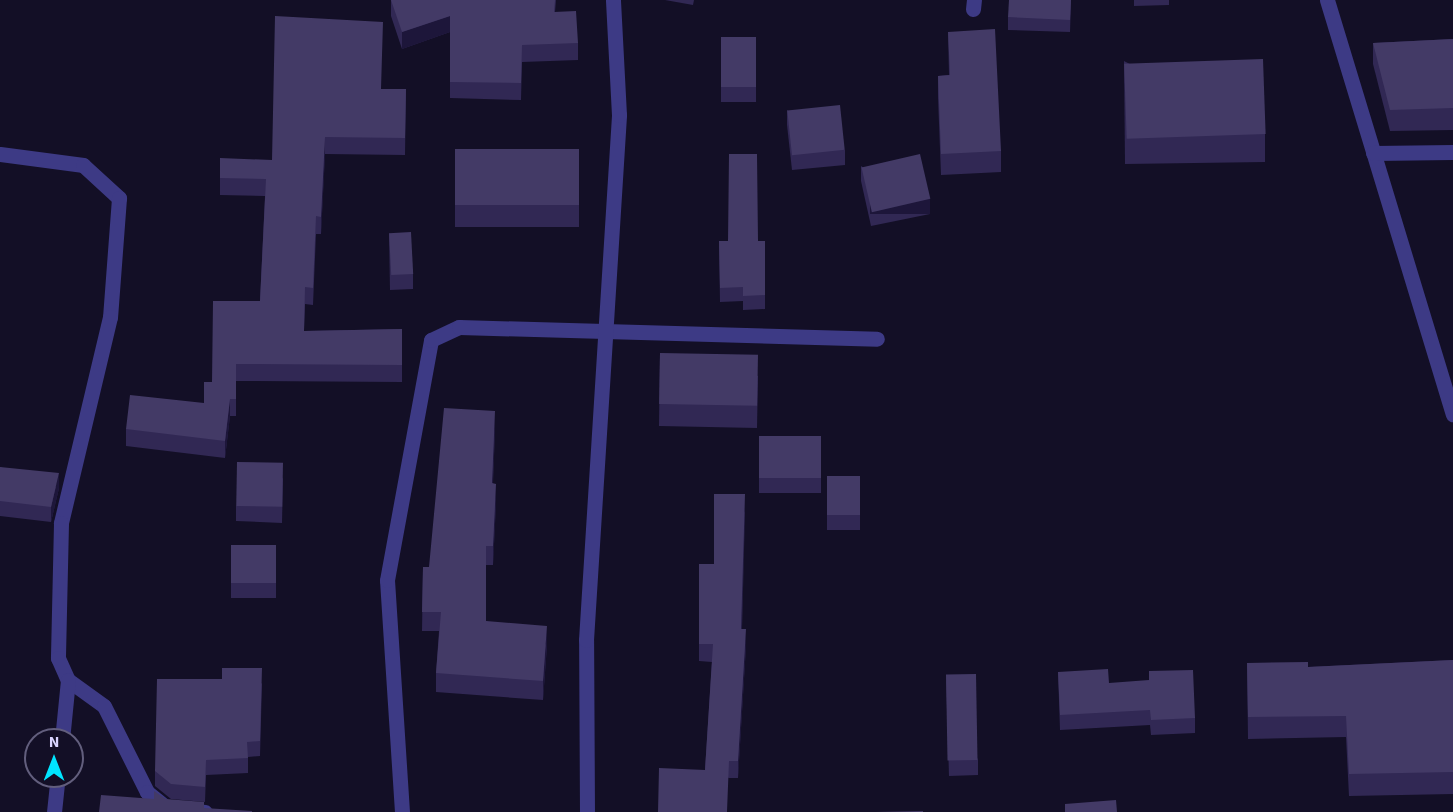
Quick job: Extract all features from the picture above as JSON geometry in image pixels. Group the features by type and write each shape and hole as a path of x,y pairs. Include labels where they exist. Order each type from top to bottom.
{"street":[{"path":"587,812 586,640 603,333 619,115 613,0"},
{"path":"1327,0 1453,414"},
{"path":"1373,153 1453,152"},
{"path":"0,154 83,165 119,198 110,317 61,523 58,658 68,680 104,706 147,792 167,808 205,812"},
{"path":"402,812 387,580 431,339 459,327 603,333 877,339"},
{"path":"63,728 68,680"},
{"path":"54,812 57,788"}],"building":[{"path":"391,0 555,0 554,12 576,11 578,43 522,45 521,83 450,82 450,16 402,32"},
{"path":"1009,0 1071,0 1070,20 1008,17"},
{"path":"275,16 383,22 381,89 406,89 405,138 325,137 321,217 316,216 313,288 305,287 304,331 402,329 402,365 236,364 236,399 230,399 225,441 126,429 130,395 204,403 204,382 212,382 213,301 260,301 266,179 220,178 220,158 272,160"},
{"path":"995,29 1001,151 941,154 938,76 950,75 948,32"},
{"path":"721,37 756,37 756,87 721,87"},
{"path":"1453,39 1453,108 1390,110 1373,43"},
{"path":"1263,59 1266,134 1127,139 1124,64"},
{"path":"840,105 845,150 792,155 787,111"},
{"path":"455,149 579,149 579,205 455,205"},
{"path":"729,154 757,154 758,241 765,241 765,295 743,296 743,287 720,288 719,241 728,241"},
{"path":"920,154 930,199 872,212 862,167"},
{"path":"411,232 413,274 391,275 389,233"},
{"path":"660,353 758,355 757,406 659,404"},
{"path":"444,408 495,411 492,483 496,484 493,546 486,546 486,621 547,626 543,681 436,673 441,612 422,612 423,567 429,567"},
{"path":"759,436 821,436 821,478 759,478"},
{"path":"237,462 283,463 282,507 236,506"},
{"path":"0,467 59,473 51,507 0,501"},
{"path":"827,476 860,476 860,515 827,515"},
{"path":"714,494 745,494 741,629 746,629 738,761 729,761 727,812 658,812 659,768 705,770 713,644 699,644 699,564 714,564"},
{"path":"231,545 276,545 276,583 231,583"},
{"path":"1453,660 1453,772 1349,774 1346,716 1248,717 1247,663 1308,662 1308,667"},
{"path":"222,668 262,668 260,741 247,742 248,758 206,760 205,787 171,784 155,771 157,679 222,679"},
{"path":"1108,669 1109,683 1149,680 1149,671 1193,670 1195,718 1151,720 1150,710 1060,715 1058,672"},
{"path":"976,674 978,760 948,761 946,675"},
{"path":"154,791 166,799 204,802 204,808 252,812 99,812 101,795 154,799"},
{"path":"1116,800 1117,812 1065,812 1065,804"},
{"path":"923,811 923,812 875,812"}]}
